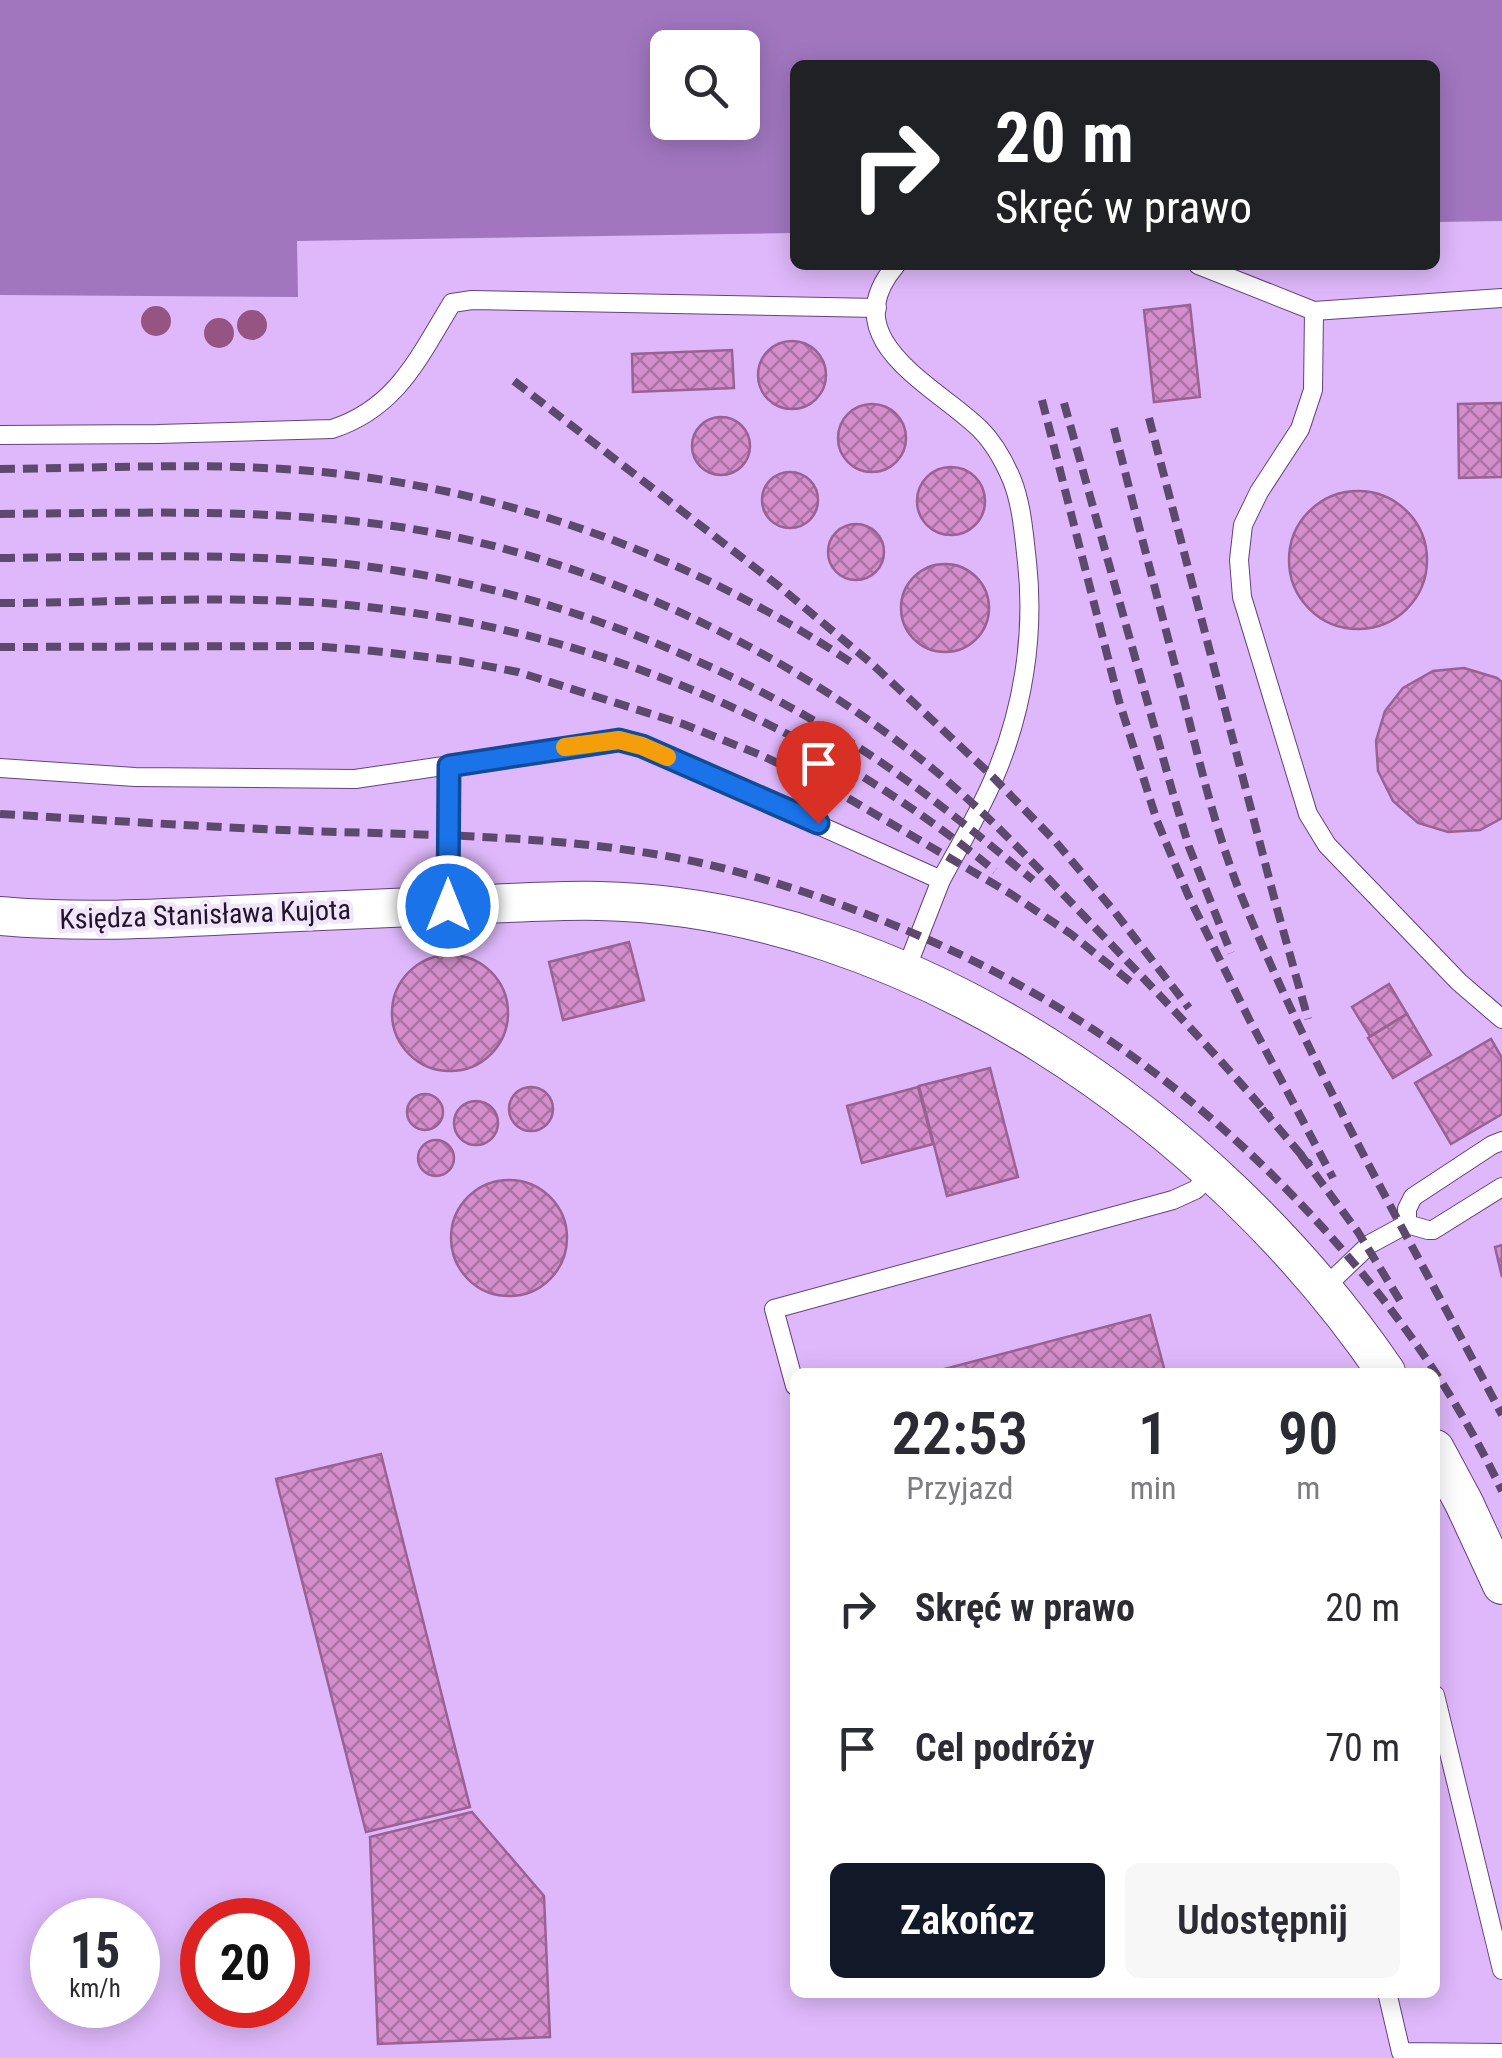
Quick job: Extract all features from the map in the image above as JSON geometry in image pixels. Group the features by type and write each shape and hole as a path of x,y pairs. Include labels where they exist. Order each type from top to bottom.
{"street":[{"name":"Księdza Stanisława Kujota","path":"0,916 118,920 602,901 679,906 804,933 905,972 994,1017 1059,1055 1130,1105 1213,1174 1269,1228 1323,1289 1383,1368"},
{"path":"1440,1459 1502,1586"}],"lane":[{"path":"892,270 884,280 877,308 880,337 898,362 981,430 999,452 1014,484 1031,602 1017,716 994,778 941,880 905,972"},
{"path":"1211,270 1314,311 1502,298"},
{"path":"0,435 332,429 354,422 402,383 452,302 877,308"},
{"path":"1314,311 1313,390 1300,429 1243,524 1239,560 1242,596 1308,814 1326,845 1459,982 1502,1019"},
{"path":"0,768 135,777 354,779 619,740 642,746 941,880"},
{"path":"448,906 449,766"},
{"path":"1407,1224 1412,1197 1502,1141"},
{"path":"790,1368 774,1309 1173,1200 1195,1190 1213,1174"},
{"path":"1323,1289 1370,1244 1407,1224 1433,1230 1502,1187"},
{"path":"1440,1716 1502,1970"},
{"path":"1388,1998 1401,2052 1502,2054"}],"shaded area":[{"path":"0,0 1502,0 1502,221 1440,222 1440,60 790,60 790,233 297,241 298,297 0,295"}],"building":[{"path":"1190,305 1200,397 1154,402 1144,310"},
{"path":"792,341 816,351 826,375 816,399 792,409 768,399 758,375 768,351"},
{"path":"732,350 734,388 633,392 632,354"},
{"path":"1502,403 1502,477 1459,478 1458,404"},
{"path":"872,404 885,406 896,414 904,425 904,451 896,462 885,470 872,472 859,470 848,462 840,451 838,438 840,425 848,414 859,406"},
{"path":"721,417 742,425 750,446 742,467 721,475 700,467 692,446 700,425"},
{"path":"951,467 975,477 985,501 975,525 951,535 927,525 917,501 927,477"},
{"path":"790,472 810,480 818,500 810,520 790,528 770,520 762,500 770,480"},
{"path":"1358,491 1384,497 1407,511 1421,534 1427,560 1421,586 1407,609 1384,623 1358,629 1332,623 1309,609 1295,586 1289,560 1295,534 1309,511 1332,497"},
{"path":"856,524 876,532 884,552 876,572 856,580 836,572 828,552 836,532"},
{"path":"936,564 954,564 970,571 982,583 989,608 982,633 970,645 954,652 936,652 920,645 908,633 901,617 901,599 908,583 920,571"},
{"path":"1464,668 1502,682 1502,818 1480,830 1448,832 1418,823 1393,801 1378,771 1376,741 1385,711 1403,688 1433,671"},
{"path":"629,942 644,1000 563,1020 549,962"},
{"path":"450,955 472,959 491,972 504,991 508,1013 504,1035 491,1054 472,1067 450,1071 428,1067 409,1054 396,1035 392,1013 396,991 409,972 428,959"},
{"path":"1389,984 1407,1014 1370,1036 1352,1007"},
{"path":"1407,1014 1431,1055 1393,1078 1368,1038"},
{"path":"1491,1039 1502,1058 1502,1114 1451,1144 1415,1083"},
{"path":"990,1068 1018,1177 947,1196 919,1086"},
{"path":"531,1087 547,1093 553,1109 547,1125 531,1131 515,1125 509,1109 515,1093"},
{"path":"918,1087 933,1144 862,1163 847,1106"},
{"path":"425,1094 438,1099 443,1112 438,1125 425,1130 412,1125 407,1112 412,1099"},
{"path":"476,1101 491,1108 498,1123 491,1138 476,1145 461,1138 454,1123 461,1108"},
{"path":"436,1140 449,1145 454,1158 449,1171 436,1176 423,1171 418,1158 423,1145"},
{"path":"509,1180 531,1184 550,1197 563,1216 567,1238 563,1260 550,1279 531,1292 509,1296 487,1292 468,1279 455,1260 451,1238 455,1216 468,1197 487,1184"},
{"path":"1502,1245 1502,1277 1495,1247"},
{"path":"1150,1315 1164,1368 948,1368"},
{"path":"381,1454 470,1807 366,1832 276,1479"},
{"path":"472,1812 544,1896 550,2037 378,2044 370,1837"}],"railway":[{"path":"514,381 780,587 871,663 1055,841 1189,1008"},
{"path":"1042,400 1119,701 1157,821 1188,895 1249,1019 1333,1178"},
{"path":"1064,403 1189,847 1231,953"},
{"path":"1149,418 1308,1019"},
{"path":"1114,428 1208,795 1241,895 1332,1093 1502,1415"},
{"path":"0,469 170,466 299,470 410,484 478,498 609,539 673,565 735,594 855,665"},
{"path":"0,514 246,514 393,526 537,558 679,612 813,683 953,786 1085,917 1270,1117"},
{"path":"0,558 204,557 326,562 463,583 596,620 724,673 845,739 942,806 1033,880"},
{"path":"0,603 305,602 437,617 524,635 609,659 772,726 850,769 924,817 995,871"},
{"path":"0,647 314,646 460,661 518,672 683,724 763,756 841,794 1011,894 1071,934 1133,984"},
{"path":"0,814 485,837 616,848 742,873 895,926 965,957 1095,1030 1214,1121 1324,1229 1400,1321 1431,1368"},
{"path":"1262,1109 1310,1165"},
{"path":"1301,1155 1358,1232 1402,1304"},
{"path":"1440,1381 1502,1491"}],"slow traffic":[{"path":"565,747 619,740 667,757"}],"route":[{"path":"448,906 449,766 619,740 642,746 818,823"}]}
